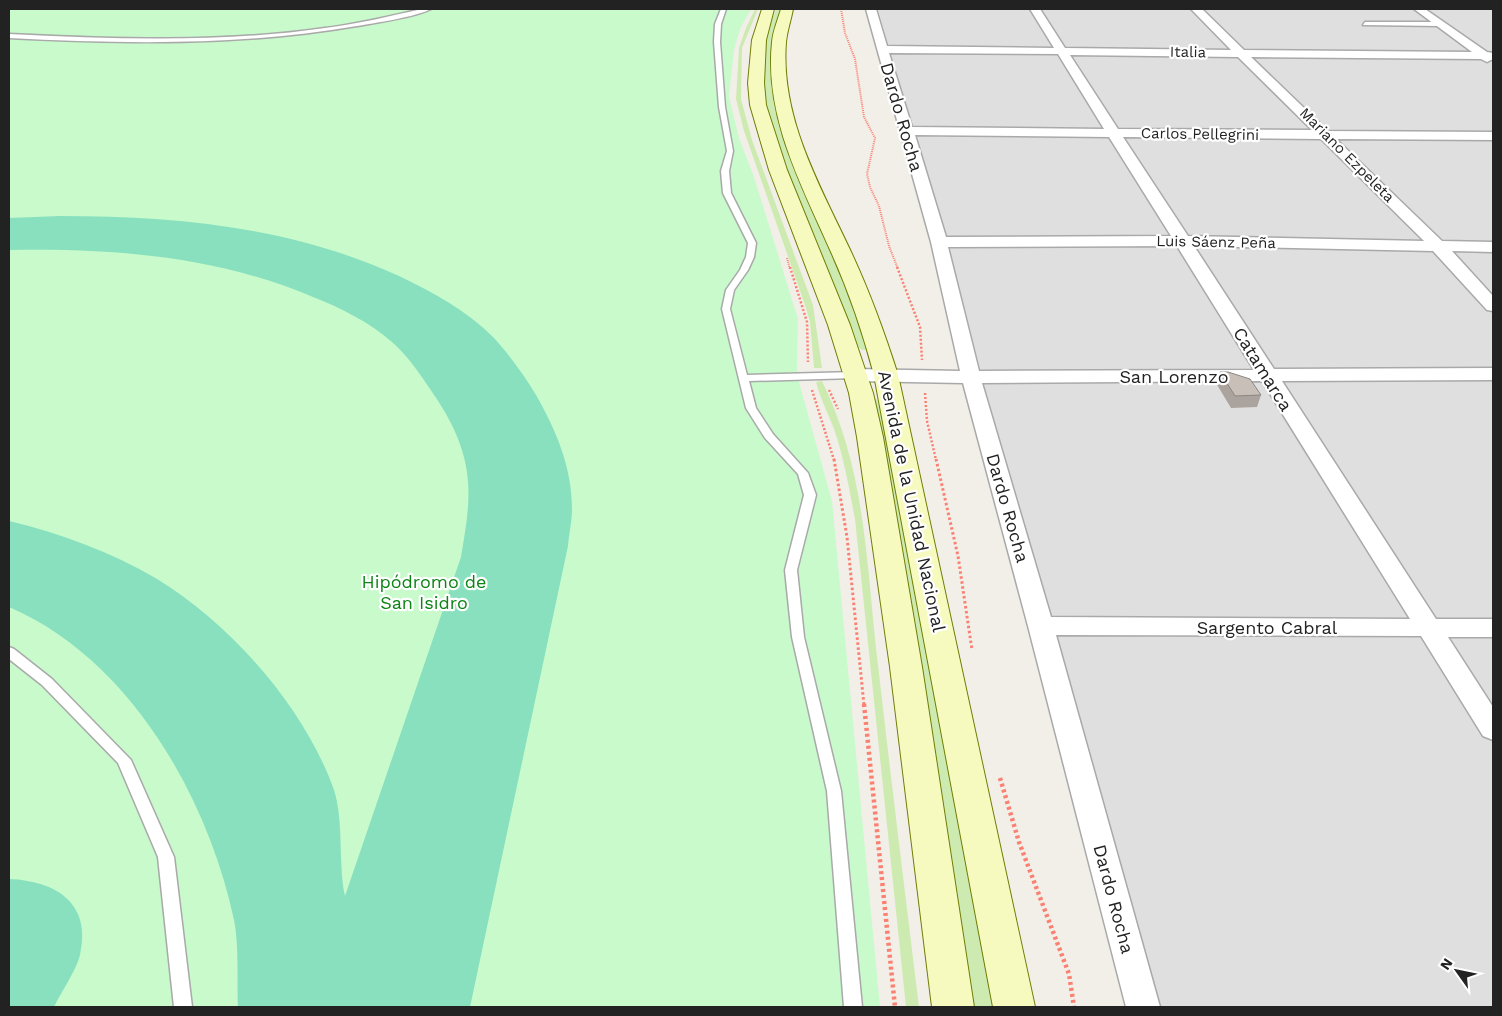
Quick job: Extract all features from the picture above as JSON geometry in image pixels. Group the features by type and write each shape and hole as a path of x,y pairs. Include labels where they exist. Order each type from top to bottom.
{"main road":[{"name":"Avenida de la Unidad Nacional","path":"768,9 759,40 756,83 758,105 778,170 839,325 855,374 870,437 906,667 953,1007"},
{"name":"Avenida de la Unidad Nacional","path":"787,9 779,41 781,104 802,166 869,322 886,375 1014,1007"}],"street":[{"name":"Dardo Rocha","path":"871,9 939,242 971,377 1041,626 1143,1007"},
{"name":"Catamarca","path":"1035,9 1266,375 1493,729"},
{"name":"Mariano Ezpeleta","path":"1196,9 1438,246 1493,306"},
{"path":"1419,9 1490,58"},
{"name":"Italia","path":"882,49 1490,58"},
{"name":"Carlos Pellegrini","path":"906,131 1493,136"},
{"name":"Luis Sáenz Peña","path":"939,242 1182,241 1493,247"},
{"name":"San Lorenzo","path":"855,374 971,377 1493,374"},
{"name":"Sargento Cabral","path":"1041,626 1493,628"}],"lane":[{"path":"9,36 101,40 228,39 350,27 428,9"},
{"path":"723,9 718,24 718,42 722,107 730,151 725,171 727,193 752,243 750,257 744,270 730,290 726,308 751,408 769,436 802,473 810,495 792,570 798,637 834,791 853,1007"},
{"path":"1365,24 1440,24"},
{"path":"743,378 855,374"},
{"path":"9,652 48,682 124,760 166,856 183,1007"}],"path":[{"path":"841,9 845,33 855,59 864,117 875,138 867,174 870,187 879,206 889,246 920,327 927,420 958,556 973,653"},
{"path":"824,376 840,416"},
{"path":"999,776 1019,842 1069,974 1074,1007"}],"shaded area":[{"path":"878,9 1493,9 1493,1007 1159,1007"}],"green space":[{"name":"Hipódromo de San Isidro","path":"9,9 751,9 740,29 734,50 729,97 739,138 754,177 798,319 797,369 799,382 832,501 880,1007 9,1007"},
{"path":"755,9 758,9 742,48 741,99 752,140 813,305 822,368 814,368 810,322 744,131 736,99 739,48"},
{"path":"776,9 784,9 774,34 772,55 773,91 779,123 845,277 869,350 862,350 857,346 768,120 763,90 763,59 769,29"},
{"path":"60,216 147,218 233,228 275,235 358,259 424,289 472,319 493,337 510,358 543,408 562,449 566,464 571,493 571,523 568,546 470,1007 238,1007 237,951 234,920 222,873 205,826 183,780 157,736 126,696 91,660 52,630 9,607 9,521 47,531 122,560 157,579 212,619 238,644 285,699 305,729 321,759 337,802 345,896 461,557 468,511 468,482 461,446 451,424 439,402 418,372 392,342 354,316 313,297 277,283 239,272 164,257 86,251 9,250 9,218"},
{"path":"822,381 837,416 848,450 862,520 919,1007 906,1007 855,519 838,440 816,382"},
{"path":"874,397 893,435 938,663 996,1007 970,1007 946,838"},
{"path":"9,879 41,884 55,890 75,908 80,921 82,937 80,955 72,975 54,1007 9,1007"}],"building":[{"path":"1220,372 1228,372 1250,379 1261,395 1235,396"}]}
